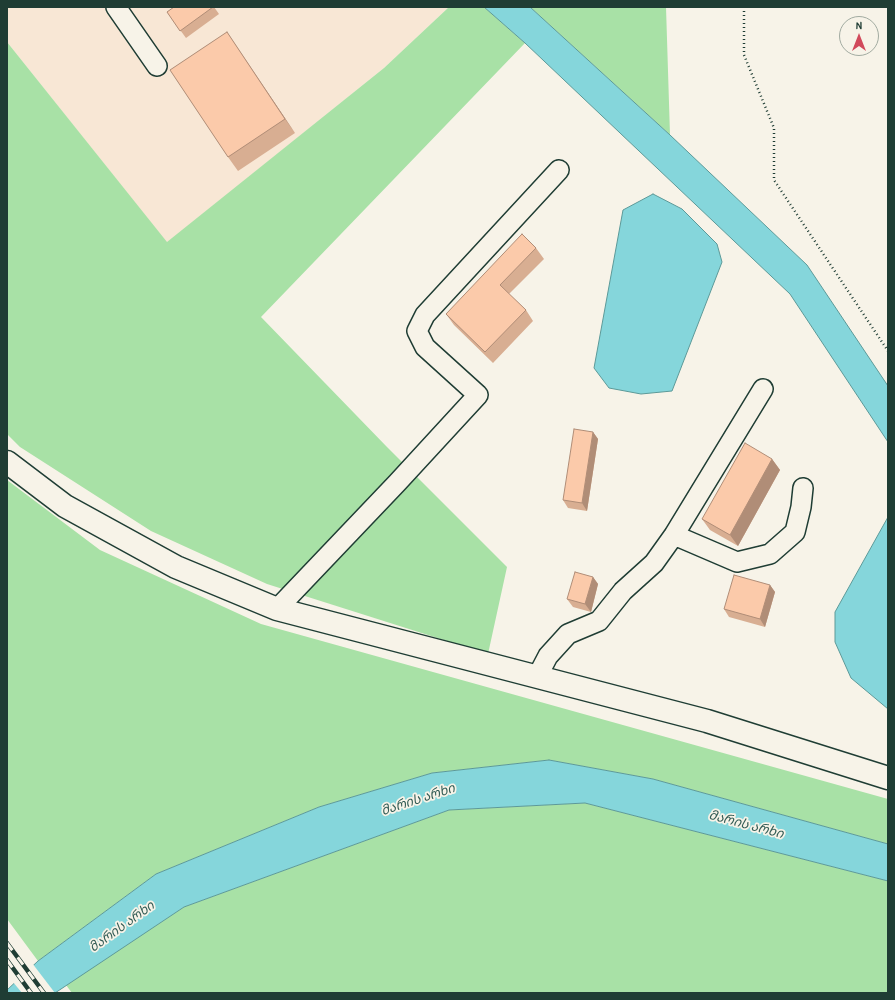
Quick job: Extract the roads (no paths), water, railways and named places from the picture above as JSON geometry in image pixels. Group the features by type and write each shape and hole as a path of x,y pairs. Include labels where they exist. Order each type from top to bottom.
{"main road":[{"path":"7,462 65,506 176,567 277,608 706,721 888,778"}],"lane":[{"path":"116,7 157,66"},
{"path":"277,608 397,483 478,395 425,347 417,331 425,315 559,170"},
{"path":"537,677 548,656 568,634 599,621 623,591 654,563 674,535 764,389"},
{"path":"674,535 737,562 770,554 795,532 804,488"}],"water":[{"path":"484,7 530,7 670,135 807,265 888,386 888,442 790,294 525,43"},
{"path":"653,194 682,209 717,244 722,262 672,391 641,394 609,388 594,368 623,210"},
{"path":"888,517 888,709 851,678 835,642 835,612"},
{"name":"მარის არხი","path":"549,760 653,779 888,844 888,881 585,803 449,810 184,907 55,993 7,993 7,990 38,961 156,874 319,807 432,773"}],"railway":[{"path":"7,943 44,993"},
{"path":"7,960 31,993"}]}
